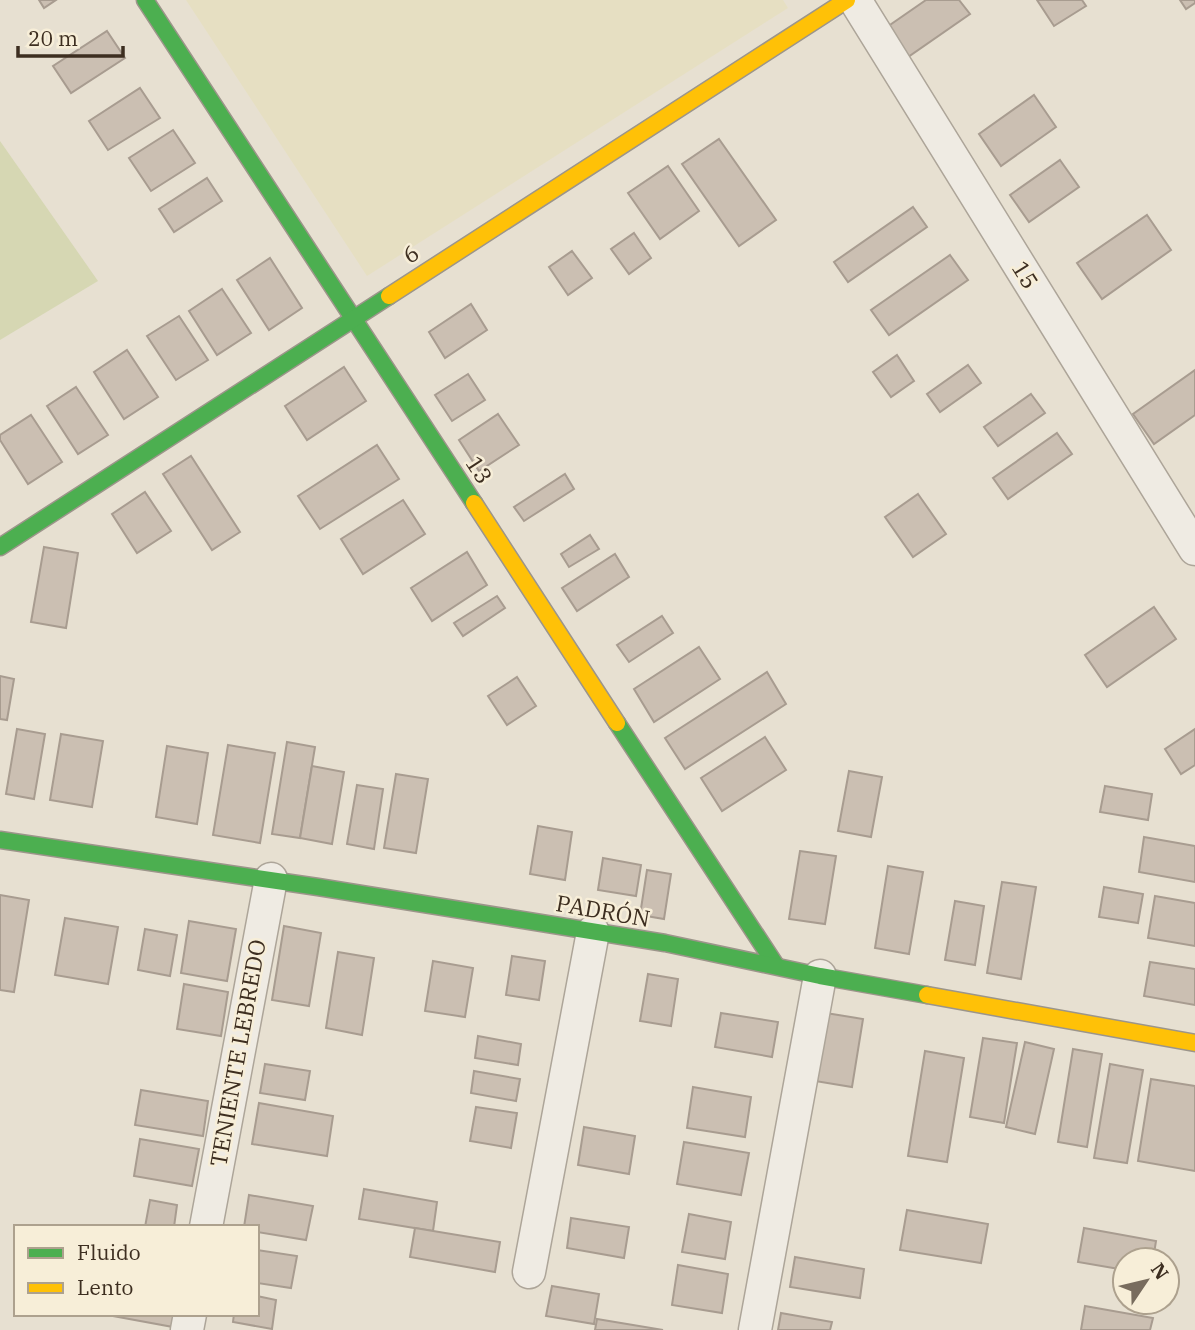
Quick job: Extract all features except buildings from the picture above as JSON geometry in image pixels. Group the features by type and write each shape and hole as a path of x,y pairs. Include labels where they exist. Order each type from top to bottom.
{"street":[{"name":"13","path":"145,0 775,964"},
{"name":"6","path":"0,547 847,0"},
{"name":"15","path":"855,0 1195,549"},
{"name":"PADRÓN","path":"0,840 271,879 593,932 1195,1043"},
{"name":"TENIENTE LEBREDO","path":"206,1225 271,879"},
{"path":"529,1272 593,932"},
{"path":"755,1330 821,976"}],"shaded area":[{"path":"186,0 783,0 788,8 367,276"}],"green space":[{"path":"0,141 98,281 0,340"}],"traffic: fast":[{"path":"145,0 474,503"},
{"path":"0,547 389,296"},
{"path":"617,723 775,964"},
{"path":"0,840 318,887 665,943 820,976 927,995"}],"traffic: slow":[{"path":"389,296 847,0"},
{"path":"474,503 617,723"},
{"path":"927,995 1195,1043"}]}
